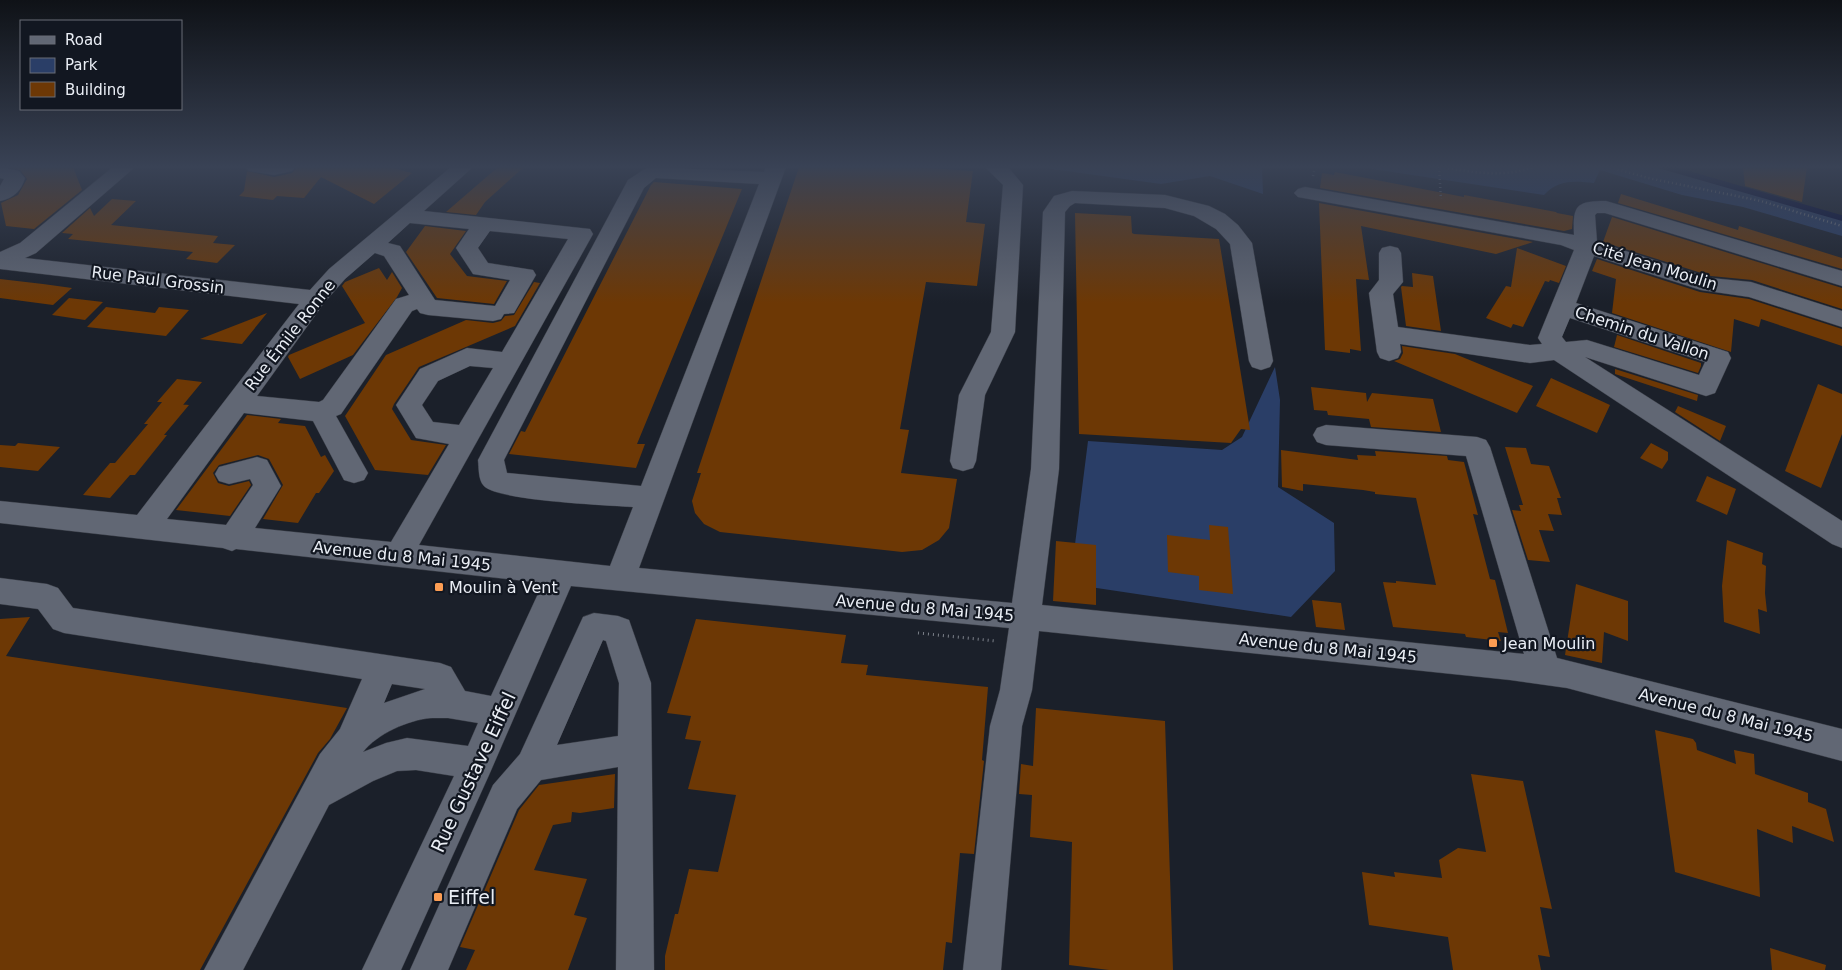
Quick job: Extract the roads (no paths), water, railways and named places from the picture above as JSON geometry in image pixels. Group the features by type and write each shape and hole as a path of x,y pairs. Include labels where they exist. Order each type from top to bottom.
{"street":[{"path":"0,261 28,248 71,212"},
{"name":"Rue Émile Ronne","path":"144,528 316,298 337,274 409,212"},
{"path":"621,212 491,460 494,479 507,485 650,498"},
{"path":"620,579 759,212"},
{"path":"963,461 972,396 1002,332 1011,212"},
{"path":"982,970 1006,726 1016,690 1046,469 1054,212"},
{"path":"1203,212 1217,219 1241,243 1261,361"},
{"path":"1415,212 1564,239 1586,247"},
{"name":"Cité Jean Moulin","path":"1586,212 1584,214 1586,247 1709,285 1751,290 1842,319"},
{"name":"Cité Jean Moulin","path":"1623,212 1842,279"},
{"path":"399,556 582,234 405,216"},
{"path":"370,245 392,251 428,307 500,310 525,275 481,269 467,248 484,224"},
{"name":"Chemin du Vallon","path":"1560,352 1550,338 1586,247"},
{"name":"Chemin du Vallon","path":"1390,253 1391,282 1381,293 1388,343 1530,354 1587,348 1706,387 1719,358 1562,307"},
{"name":"Rue Paul Grossin","path":"0,261 316,298"},
{"path":"238,403 321,412 332,407 404,305 423,299"},
{"path":"1560,352 1842,536"},
{"path":"467,436 426,431 409,405 429,375 467,356 510,361"},
{"path":"321,412 354,473"},
{"path":"1326,435 1477,447 1545,671"},
{"path":"229,474 257,467 267,486 232,539"},
{"name":"Avenue du 8 Mai 1945","path":"0,512 232,539 620,579 1025,630 1545,671 1568,674 1842,745"},
{"name":"Rue Gustave Eiffel","path":"381,970 477,764 562,573"},
{"path":"0,591 47,597 64,620 440,677 455,705"},
{"path":"429,970 505,797 532,765 594,626 618,629 635,683 635,970"},
{"path":"358,754 381,668"},
{"path":"223,970 318,794 358,754 378,722 403,710 430,702 500,713"},
{"path":"532,765 635,749"},
{"path":"358,754 405,754 477,764"}],"waterway":[{"path":"1822,212 1842,218"}],"place":[{"name":"Moulin à Vent","path":"439,587"},
{"name":"Jean Moulin","path":"1493,643"},
{"name":"Eiffel","path":"438,897"}]}
